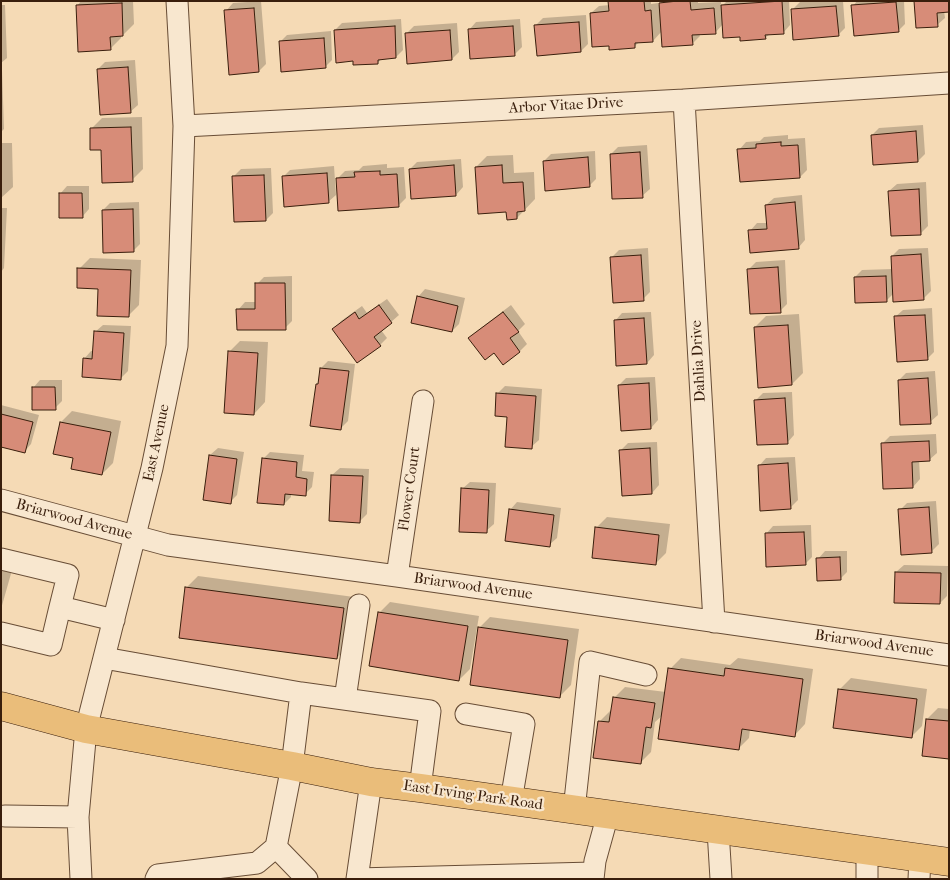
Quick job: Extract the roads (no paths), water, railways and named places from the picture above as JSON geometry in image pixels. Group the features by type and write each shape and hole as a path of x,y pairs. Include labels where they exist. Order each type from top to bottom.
{"main road":[{"name":"East Irving Park Road","path":"1,706 86,729 370,782 867,850 919,868 949,862"}],"street":[{"name":"East Avenue","path":"81,879 78,817 86,729 152,468 177,346 184,126 178,1"},
{"name":"Arbor Vitae Drive","path":"184,126 684,100 949,83"},
{"name":"Dahlia Drive","path":"684,100 714,622"},
{"name":"Flower Court","path":"397,576 423,401"},
{"name":"Briarwood Avenue","path":"1,500 168,545 949,655"},
{"path":"1,559 68,575 51,645 1,633"},
{"path":"345,699 359,605"},
{"path":"60,607 114,620"},
{"path":"104,658 301,693 430,711 420,788"},
{"path":"574,810 590,662 646,675"},
{"path":"156,879 158,875 257,863 276,847 292,766 301,693"},
{"path":"466,714 524,724 511,800"},
{"path":"370,782 357,879 593,876 594,861 608,814"},
{"path":"5,816 78,817"},
{"path":"718,830 721,879"},
{"path":"276,847 307,879"},
{"path":"867,850 867,879"}]}
